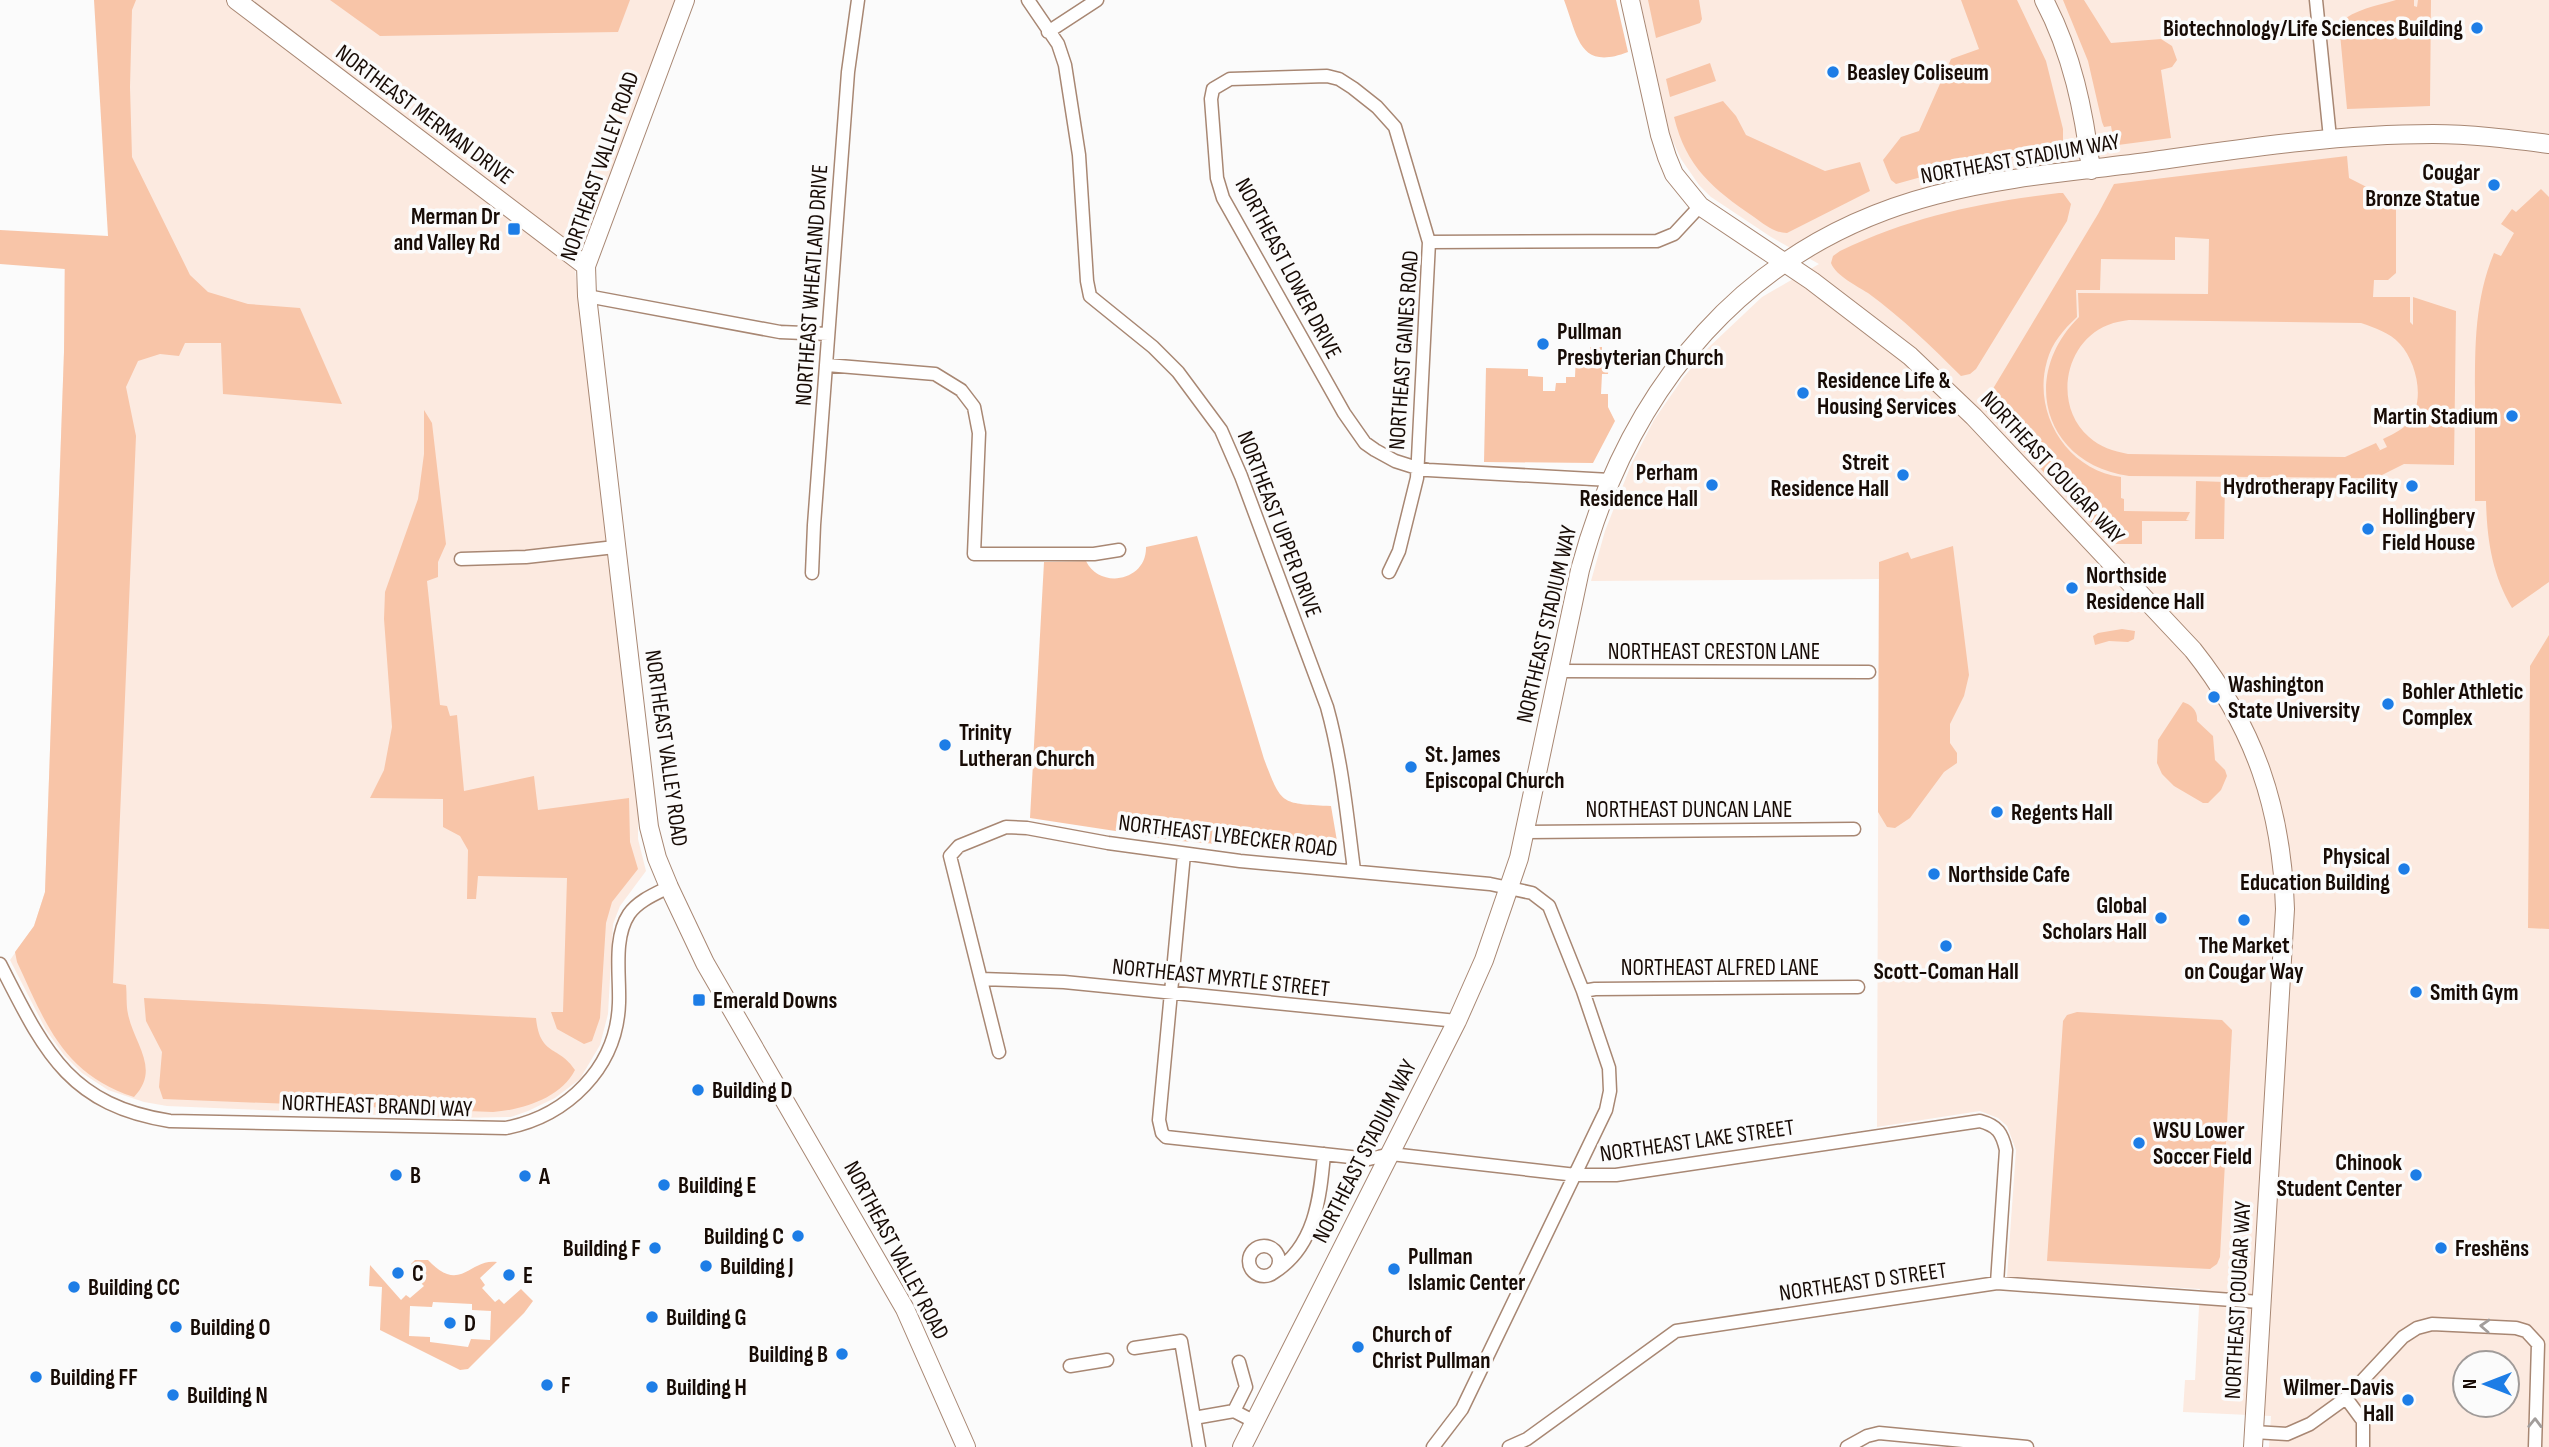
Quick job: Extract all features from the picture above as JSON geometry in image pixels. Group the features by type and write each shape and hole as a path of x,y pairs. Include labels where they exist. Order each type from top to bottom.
{"street":[{"name":"NORTHEAST MERMAN DRIVE","path":"236,0 586,266"},
{"name":"NORTHEAST VALLEY ROAD","path":"685,0 586,266 615,547 649,827 657,858 705,963 905,1309 966,1447"},
{"name":"NORTHEAST WHEATLAND DRIVE","path":"812,573 848,72 858,0"},
{"name":"NORTHEAST UPPER DRIVE","path":"1028,0 1058,44 1065,65 1079,155 1090,296 1153,347 1178,372 1221,430 1241,476 1328,708 1338,749 1354,870"},
{"path":"1048,32 1097,0"},
{"name":"NORTHEAST COUGAR WAY","path":"1630,0 1660,135 1674,174 1700,206 1786,263 1900,348 1974,417 2193,650 2218,681 2252,744 2275,814 2281,844 2285,909 2253,1440"},
{"path":"2044,0 2061,34 2072,67 2091,170"},
{"path":"2316,0 2330,138"},
{"name":"NORTHEAST LOWER DRIVE","path":"1429,242 1395,127 1387,116 1353,88 1339,79 1327,76 1230,79 1213,89 1211,99 1217,178 1223,198 1353,427 1366,443 1395,461 1428,470 1610,480"},
{"name":"NORTHEAST STADIUM WAY","path":"1242,1447 1391,1154 1484,960 1510,888 1525,832 1580,570 1610,480 1653,397 1675,366 1727,309 1759,281 1813,245 1848,226 1912,201 1982,184 2330,138 2436,134 2549,144"},
{"name":"NORTHEAST GAINES ROAD","path":"1389,572 1399,551 1417,478 1429,242 1657,241 1674,234 1700,206"},
{"path":"587,296 780,332 828,334"},
{"path":"827,365 936,374 961,390 974,407 979,433 974,554 1094,554 1119,550"},
{"path":"461,559 526,557 615,547"},
{"name":"NORTHEAST CRESTON LANE","path":"1559,671 1869,672"},
{"name":"NORTHEAST LYBECKER ROAD","path":"981,979 950,856 959,846 1006,827 1027,828 1184,854 1510,888 1539,896 1549,906 1583,991 1609,1068 1610,1091 1606,1110 1576,1175 1461,1409 1438,1446"},
{"name":"NORTHEAST DUNCAN LANE","path":"1525,832 1854,829"},
{"path":"1171,994 1184,854"},
{"name":"NORTHEAST BRANDI WAY","path":"0,964 32,1026 53,1059 88,1092 119,1108 170,1121 506,1128 545,1116 573,1098 598,1070 608,1050 618,1017 620,941 625,920 637,905 669,887"},
{"path":"981,979 999,1052"},
{"name":"NORTHEAST MYRTLE STREET","path":"981,979 1064,982 1457,1021"},
{"name":"NORTHEAST ALFRED LANE","path":"1583,991 1858,987"},
{"name":"NORTHEAST LAKE STREET","path":"1171,994 1159,1120 1162,1133 1174,1139 1369,1159 1391,1154 1576,1175 1616,1175 1980,1121 1992,1125 2002,1133 2006,1150 1997,1283"},
{"path":"1273,1273 1295,1255 1312,1225 1318,1206 1324,1154"},
{"name":"NORTHEAST D STREET","path":"1509,1447 1527,1438 1676,1331 1997,1283 2260,1302"},
{"path":"2253,1440 2287,1434 2310,1424 2346,1398 2403,1337 2417,1328 2432,1324 2516,1328 2526,1331 2535,1339 2542,1399 2535,1447"},
{"path":"1135,1348 1181,1341 1199,1447"},
{"path":"1070,1366 1107,1360"},
{"path":"1234,1411 1246,1387 1239,1362"},
{"path":"2346,1398 2363,1421 2363,1447"},
{"path":"1194,1418 1234,1411 1255,1422"},
{"path":"1847,1447 1879,1433 2026,1447"}],"shaded area":[{"path":"94,0 136,0 132,10 130,87 132,157 190,275 208,292 248,304 300,308 342,404 223,394 221,343 185,343 179,356 160,354 138,361 126,387 136,436 113,983 126,985 128,1014 146,1066 142,1087 134,1097 110,1087 73,1061 48,1026 17,962 15,952 34,926 45,892 65,269 0,264 0,230 108,236"},
{"path":"129,0 675,0 575,270 638,803 638,839 646,871 620,906 613,924 608,1014 600,1045 580,1079 555,1098 511,1117 453,1118 167,1106 144,1102 108,1090 82,1073 64,1055 46,1030 10,960 34,926 45,892 64,352 64,243 133,244 128,147"},
{"path":"330,0 630,0 618,32 380,36"},
{"path":"1564,0 1616,0 1628,52 1612,57 1590,54 1577,38"},
{"name":"Washington State University","path":"1640,0 2549,0 2549,1447 2269,1447 2271,1416 2183,1412 2185,1380 2195,1380 2200,1289 2007,1277 2016,1150 2007,1126 1998,1118 1980,1111 1877,1127 1879,579 1591,581 1605,531 1631,465 1654,420 1683,378 1709,347 1762,297 1819,264 1771,237 1711,197 1681,159 1670,135"},
{"path":"1648,0 1699,0 1702,19 1700,23 1656,38"},
{"path":"1961,0 2017,0 2046,61 2063,129 2063,144 2051,153 1968,164 1896,184 1891,180 1883,160 1901,137 1919,131 1951,59 1979,49"},
{"path":"2063,0 2084,0 2111,43 2161,39 2172,46 2177,60 2172,67 2161,70 2171,138 2118,145 2114,143 2111,126 2104,127 2102,122 2088,61"},
{"path":"2396,0 2414,0 2414,6 2417,7 2418,0 2431,0 2430,106 2347,109 2339,23 2359,11"},
{"path":"1710,63 1716,81 1670,97 1666,79"},
{"path":"1723,101 1736,116 1746,135 1825,171 1860,162 1870,191 1787,233 1769,228 1726,197 1703,175 1679,135 1674,117"},
{"path":"2347,156 2349,178 2396,202 2396,273 2388,280 2374,280 2373,297 2410,297 2410,322 2413,325 2413,297 2456,311 2454,465 2404,464 2382,475 2365,478 2129,476 2100,468 2077,454 2060,436 2050,414 2046,390 2050,365 2060,340 2079,317 2078,293 2208,294 2209,239 2175,237 2175,260 2101,259 2100,290 2076,290 2077,317 2059,337 2047,361 2045,400 2050,419 2058,436 2070,451 2085,463 2102,472 2121,477 2124,511 2190,512 2186,520 2190,521 2142,521 2142,544 2112,544 1982,407 2114,184","holes":["2129,320 2361,323 2387,333 2400,344 2411,362 2417,384 2418,395 2412,416 2404,427 2383,439 2387,447 2376,452 2380,450 2376,443 2345,457 2128,454 2107,448 2089,437 2078,424 2071,409 2068,376 2073,360 2081,345 2093,333 2113,323"]},
{"name":"Martin Stadium","path":"2541,189 2549,197 2549,582 2512,608 2492,556 2486,501 2475,501 2476,339 2483,287 2494,253 2501,256 2514,233 2501,224 2512,209 2516,212"},
{"path":"2063,193 2071,204 2067,221 1976,369 1970,374 1961,376 1905,323 1842,276 1831,263 1833,256 1840,251 1920,220 2001,201"},
{"path":"1590,347 1602,347 1602,361 1609,362 1608,374 1602,374 1601,394 1608,394 1608,407 1615,421 1593,463 1484,462 1486,368 1528,369 1528,376 1543,377 1543,391 1555,391 1556,383 1566,383 1566,377 1575,377 1576,354 1590,354"},
{"path":"424,410 432,423 446,544 438,562 438,577 427,581 440,705 447,706 450,716 457,715 464,791 534,776 538,810 629,798 630,842 638,869 612,902 606,923 600,1018 592,1041 584,1044 557,1029 551,1012 563,1012 567,878 478,876 476,899 467,899 468,850 460,836 443,827 443,799 370,798 384,770 392,727 384,619 385,592 418,499 424,454"},
{"path":"2196,481 2225,482 2224,539 2195,539"},
{"path":"1197,536 1264,759 1275,786 1280,794 1293,802 1331,806 1338,847 1335,854 1181,841 1030,818 1044,562 1086,561 1101,576 1122,578 1139,568 1146,547"},
{"path":"1953,546 1969,675 1964,696 1950,724 1950,743 1957,753 1957,763 1944,772 1910,818 1895,828 1887,827 1878,812 1879,562 1908,552 1911,559"},
{"path":"2122,629 2135,631 2134,639 2095,645 2093,636 2098,633"},
{"path":"2549,635 2549,929 2528,928 2530,666"},
{"path":"2183,702 2194,709 2197,721 2213,736 2215,760 2227,776 2221,790 2208,803 2203,803 2174,786 2162,774 2157,763 2158,740"},
{"path":"144,998 536,1018 538,1030 546,1045 569,1062 575,1070 560,1088 540,1101 516,1109 493,1112 163,1099 159,1087 162,1052 146,1021"},
{"name":"WSU Lower Soccer Field","path":"2077,1012 2222,1020 2232,1030 2220,1257 2217,1264 2210,1269 2047,1261 2063,1021 2067,1015"},
{"path":"415,1260 428,1260 439,1270 449,1275 457,1275 487,1262 497,1262 480,1278 485,1285 482,1288 495,1302 499,1299 504,1304 521,1289 533,1301 468,1369 460,1370 380,1330 382,1287 369,1286 370,1265 401,1300 406,1295 410,1298 424,1286 421,1283 424,1281 411,1264","holes":["433,1302 472,1304 472,1310 491,1311 490,1340 471,1339 468,1347 430,1342 430,1337 409,1336 410,1306 432,1307"]}],"place":[{"name":"Biotechnology/Life Sciences Building","path":"2477,28"},
{"name":"Beasley Coliseum","path":"1833,72"},
{"name":"Cougar Bronze Statue","path":"2494,185"},
{"name":"Merman Dr and Valley Rd","path":"514,229"},
{"name":"Pullman Presbyterian Church","path":"1543,344"},
{"name":"Residence Life & Housing Services","path":"1803,393"},
{"name":"Martin Stadium","path":"2512,416"},
{"name":"Streit Residence Hall","path":"1903,475"},
{"name":"Perham Residence Hall","path":"1712,485"},
{"name":"Hydrotherapy Facility","path":"2412,486"},
{"name":"Hollingbery Field House","path":"2368,529"},
{"name":"Northside Residence Hall","path":"2072,588"},
{"name":"Washington State University","path":"2214,697"},
{"name":"Bohler Athletic Complex","path":"2388,704"},
{"name":"Trinity Lutheran Church","path":"945,745"},
{"name":"St. James Episcopal Church","path":"1411,767"},
{"name":"Regents Hall","path":"1997,812"},
{"name":"Physical Education Building","path":"2404,869"},
{"name":"Northside Cafe","path":"1934,874"},
{"name":"Global Scholars Hall","path":"2161,918"},
{"name":"The Market on Cougar Way","path":"2244,920"},
{"name":"Scott-Coman Hall","path":"1946,946"},
{"name":"Smith Gym","path":"2416,992"},
{"name":"Emerald Downs","path":"699,1000"},
{"name":"Building D","path":"698,1090"},
{"name":"WSU Lower Soccer Field","path":"2139,1143"},
{"name":"B","path":"396,1175"},
{"name":"Chinook Student Center","path":"2416,1175"},
{"name":"A","path":"525,1176"},
{"name":"Building E","path":"664,1185"},
{"name":"Building C","path":"798,1236"},
{"name":"Building F","path":"655,1248"},
{"name":"Freshëns","path":"2441,1248"},
{"name":"Building J","path":"706,1266"},
{"name":"Pullman Islamic Center","path":"1394,1269"},
{"name":"C","path":"398,1273"},
{"name":"E","path":"509,1275"},
{"name":"Building CC","path":"74,1287"},
{"name":"Building G","path":"652,1317"},
{"name":"D","path":"450,1323"},
{"name":"Building O","path":"176,1327"},
{"name":"Church of Christ Pullman","path":"1358,1347"},
{"name":"Building B","path":"842,1354"},
{"name":"Building FF","path":"36,1377"},
{"name":"F","path":"547,1385"},
{"name":"Building H","path":"652,1387"},
{"name":"Building N","path":"173,1395"},
{"name":"Wilmer-Davis Hall","path":"2408,1400"}]}
